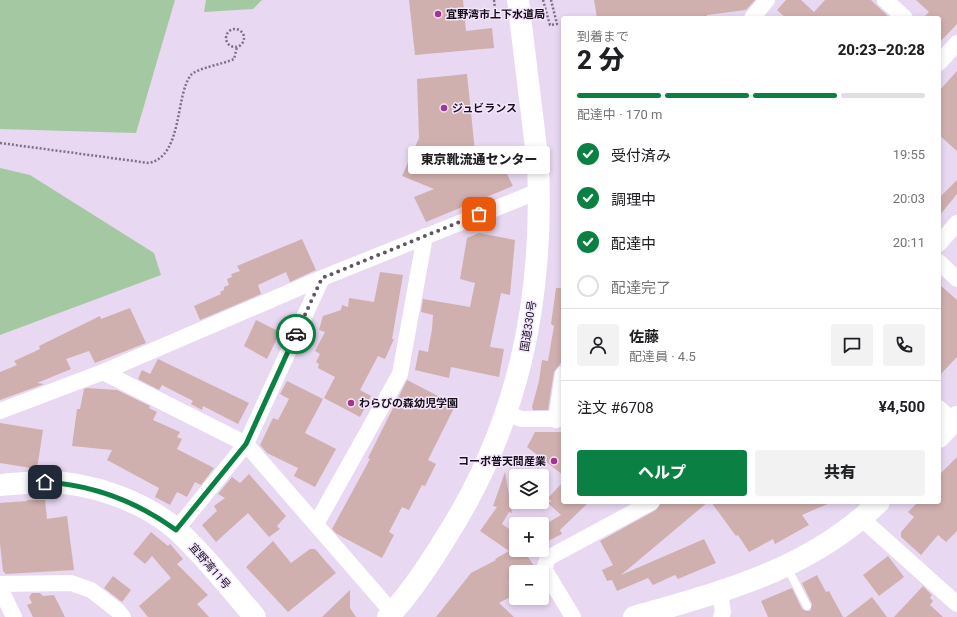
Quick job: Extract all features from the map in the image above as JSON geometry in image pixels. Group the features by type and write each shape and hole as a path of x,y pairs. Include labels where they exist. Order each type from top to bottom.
{"main road":[{"name":"国道330号","path":"390,614 433,557 459,517 483,471 507,413 525,350 532,311 536,265 539,191 538,164 518,0"},
{"name":"宜野湾11号","path":"0,485 45,482 64,483 102,491 146,510 176,530 193,546 255,617"},
{"path":"634,617 720,593 787,567 823,546 862,519 877,504"}],"street":[{"path":"756,16 767,0"},
{"path":"885,0 903,16"},
{"path":"941,56 957,44"},
{"path":"0,411 103,372 322,278 539,191"},
{"path":"941,242 957,223"},
{"path":"316,524 400,374 425,236"},
{"path":"941,264 957,279"},
{"path":"176,530 246,444 322,278"},
{"path":"103,372 246,444 316,524 390,614"},
{"path":"507,413 522,419 560,419 561,404"},
{"path":"573,617 544,569 548,558 648,504"},
{"path":"862,519 954,597"},
{"path":"0,584 71,583 91,590 118,611 123,617"},
{"path":"0,588 14,617"},
{"path":"720,593 723,612 721,617"}],"lane":[{"path":"787,567 807,606"}],"path":[{"path":"494,0 496,17"},
{"path":"543,0 550,25 557,24 551,0"},
{"path":"0,143 149,163 156,161 165,152 178,125 186,83 192,73 224,64 234,59 237,47 244,42 244,36 238,29 231,29 226,33 226,42 231,46 237,47"}],"green space":[{"path":"0,0 175,0 136,133 0,129"},
{"path":"206,0 262,0 253,9 204,12"},
{"path":"0,168 30,175 154,253 161,275 0,335"}],"building":[{"name":"宜野湾市上下水道局","path":"409,0 463,0 466,31 492,28 494,48 415,55"},
{"path":"594,0 755,0 746,10 707,16 597,16"},
{"path":"786,0 801,0 814,12 825,0 871,0 888,16 784,16 777,10"},
{"path":"916,0 957,0 957,24 941,41 941,16 925,16 929,12"},
{"path":"957,71 957,151 941,137 941,89"},
{"name":"ジュビランス","path":"467,74 477,171 501,162 513,186 426,222 414,197 434,189 402,176 419,138 417,79"},
{"path":"957,180 957,194 941,214 941,196"},
{"path":"479,233 515,240 510,295 501,293 490,347 504,349 499,377 451,367 449,378 415,370 419,350 428,352 432,329 433,315 421,312 423,299 470,307 475,283 460,279 467,238"},
{"path":"302,239 316,270 290,282 286,272 258,285 261,294 200,320 194,306 221,294 220,292 224,290 224,287 229,285 227,279 232,277 231,274 240,271 237,266"},
{"path":"380,272 403,275 392,339 394,339 385,359 378,356 360,390 371,396 360,417 324,398 335,377 318,368 319,364 316,362 320,354 315,351 325,332 319,330 323,316 341,310 342,305 348,307 349,298 374,302"},
{"path":"941,286 957,300 957,357 941,374"},
{"path":"556,288 561,288 561,363 554,372 548,410 533,410 532,407 539,381 542,360 548,361 554,326 551,324"},
{"path":"130,308 146,343 95,363 89,351 66,359 71,369 37,383 44,384 0,400 0,372 17,365 14,361 40,349 39,346 100,316 101,319"},
{"path":"256,320 280,332 267,359 244,346"},
{"path":"158,359 249,403 238,424 203,406 202,410 191,404 193,401 162,385 159,390 138,379 142,370 150,374"},
{"path":"407,380 440,397 441,401 454,408 428,460 436,464 425,486 422,485 409,510 402,507 389,532 394,535 382,558 337,534 332,529 370,459 368,458"},
{"path":"287,381 323,399 305,433 336,449 315,487 294,476 298,468 267,453 260,445 273,418 278,420 289,399 280,394"},
{"path":"84,389 117,390 150,406 149,408 157,412 153,420 180,432 177,437 182,439 177,449 214,468 201,485 195,482 187,497 177,492 170,505 155,497 159,488 107,460 112,450 72,446 77,409 80,409"},
{"path":"0,423 43,430 37,469 0,463"},
{"name":"コーポ普天間産業","path":"535,432 561,432 561,473 527,447"},
{"path":"957,457 957,531 946,542 938,535 921,555 901,537 901,532 914,517 908,512 916,504 941,504 941,473"},
{"path":"505,472 509,495 509,509 511,509 512,513 509,512 502,524 509,529 509,551 480,531 497,507 493,506"},
{"path":"249,474 286,516 277,526 280,529 269,537 248,513 216,542 202,525 217,511 214,506 225,498 218,494 232,477 240,483"},
{"path":"561,484 561,504 587,504 560,530 562,534 549,540 549,522 561,515 549,504 549,502 552,502 549,497"},
{"path":"45,500 47,519 67,516 74,570 6,574 3,571 0,544 0,503"},
{"path":"660,504 706,504 621,575 704,539 716,563 678,579 675,575 653,585 648,578 617,591 612,580 607,581 602,570 613,565 600,541 656,510"},
{"path":"712,504 827,504 802,515 809,525 775,544 773,539 749,552 738,535 736,536"},
{"path":"151,532 168,546 170,544 183,559 177,564 208,595 197,604 209,617 148,617 139,606 171,578 152,556 145,564 133,554"},
{"path":"273,541 291,563 310,549 315,549 336,573 288,612 246,567"},
{"path":"509,551 509,557 528,557 534,565 509,565 509,598 499,603 514,617 436,617 471,573 496,560 495,559"},
{"path":"888,556 904,577 879,596 863,575"},
{"path":"817,575 826,592 829,591 843,617 768,617 761,601 792,588 802,609 810,611 812,604 802,583"},
{"path":"113,576 131,590 122,602 104,588"},
{"path":"923,586 932,595 930,598 933,601 930,605 943,617 894,617"},
{"path":"350,590 350,608 356,617 322,617"},
{"path":"32,593 40,593 43,596 54,595 65,617 33,617 27,605 32,603 29,597"},
{"path":"872,597 887,617 846,617"}],"way so far":[{"path":"296,334 322,278 479,214"}],"place":[{"name":"宜野湾市上下水道局","path":"438,14"},
{"name":"ジュビランス","path":"444,108"},
{"name":"東京靴流通センター","path":"479,214"},
{"name":"わらびの森幼児学園","path":"351,403"},
{"name":"コーポ普天間産業","path":"554,461"}],"route":[{"path":"45,482 85,486 113,494 146,510 176,530 246,444 296,334"}]}
